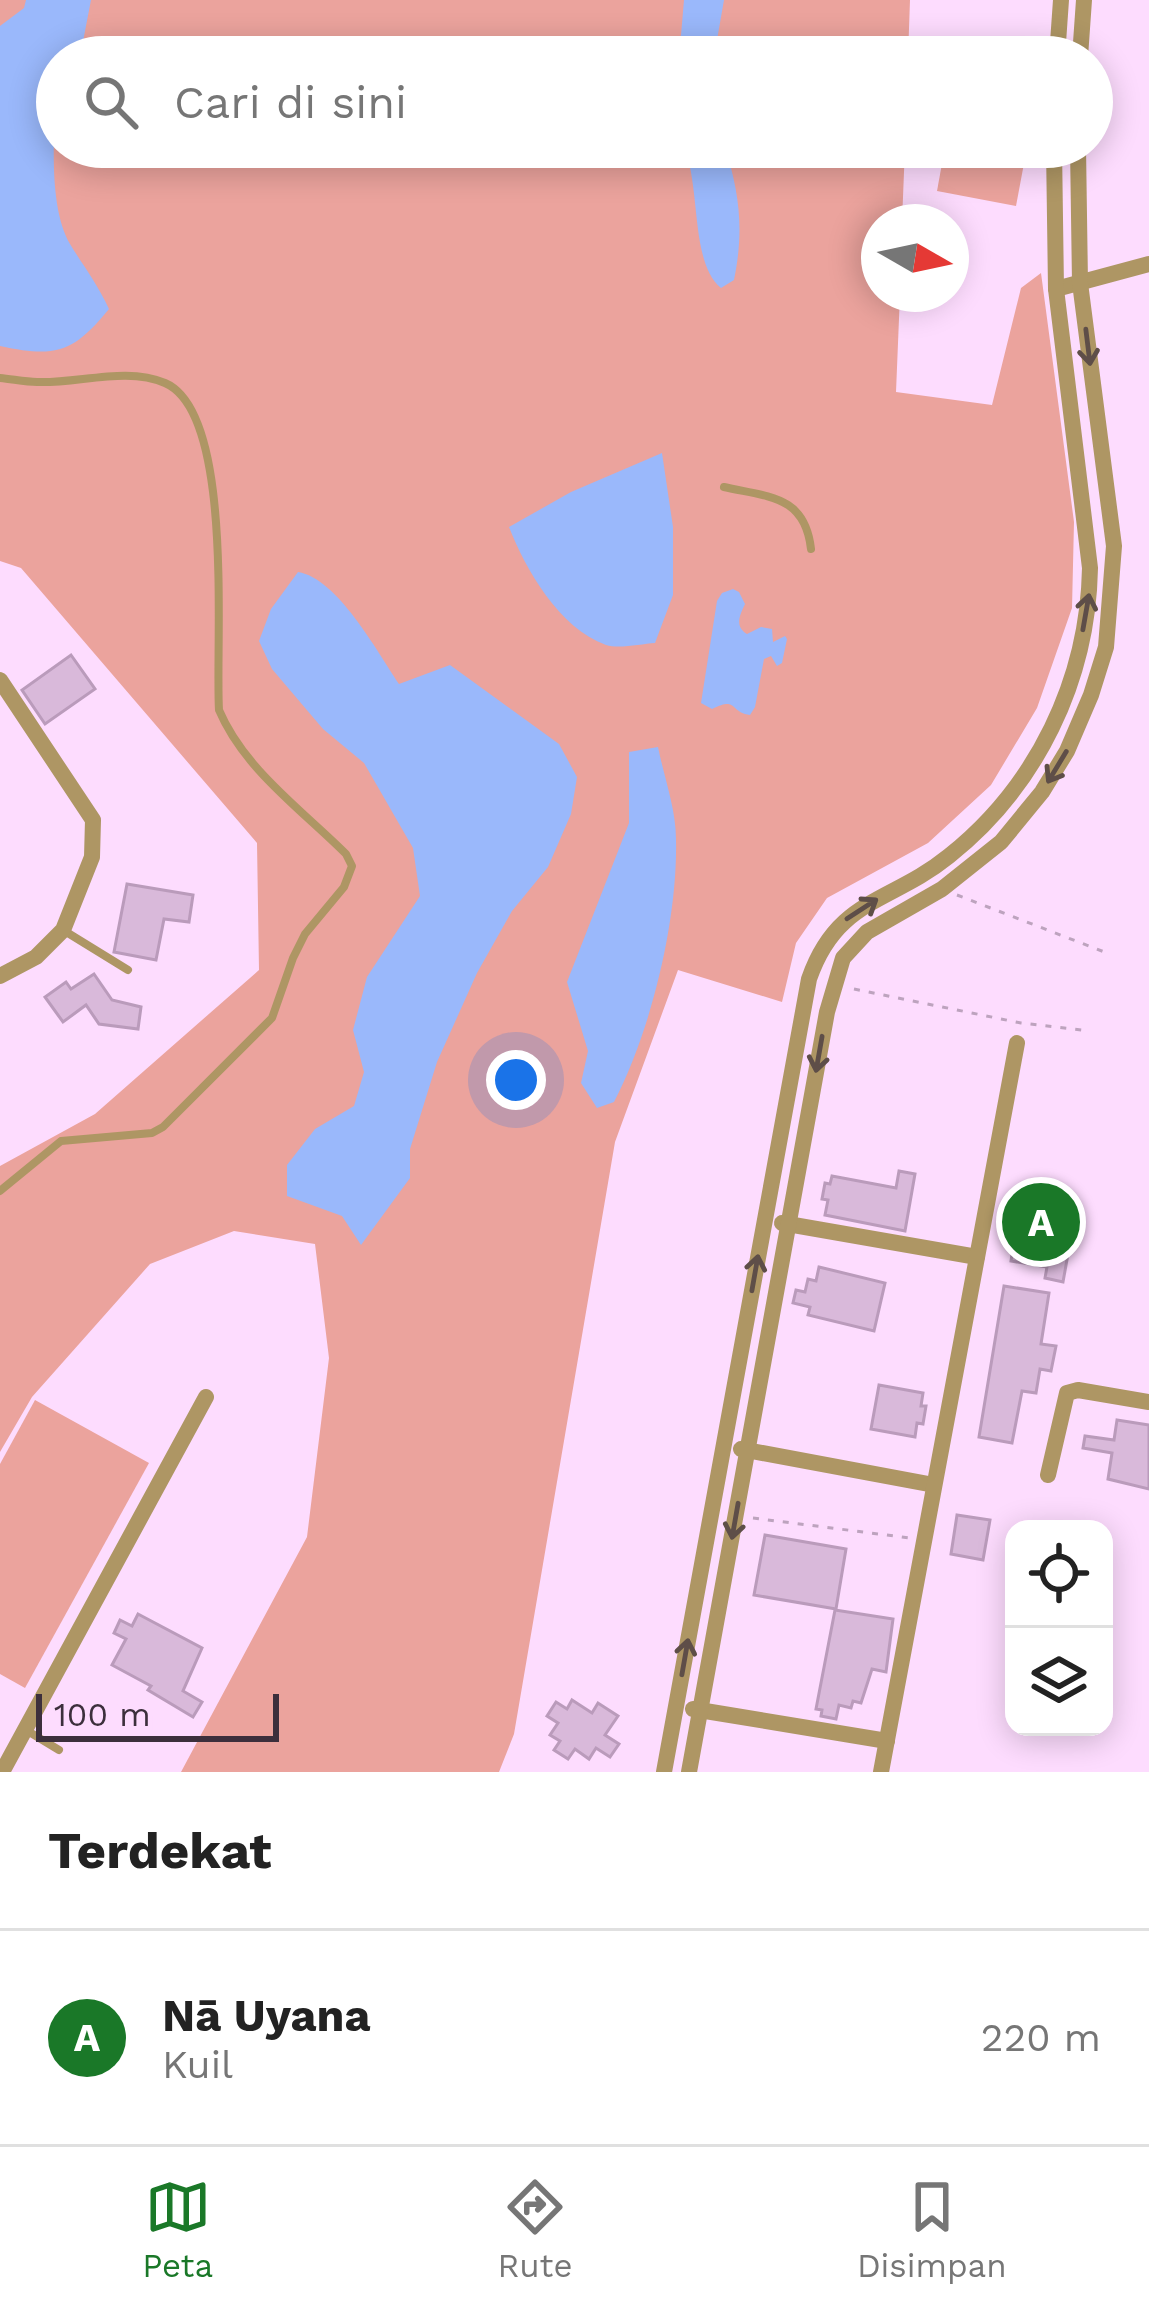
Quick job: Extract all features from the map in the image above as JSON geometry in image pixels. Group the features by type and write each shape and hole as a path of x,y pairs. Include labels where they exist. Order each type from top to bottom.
{"street":[{"path":"1058,36 1060,0"},
{"path":"1081,36 1084,0"},
{"path":"664,1772 809,980 818,953 832,931 860,908 949,857 1005,801 1044,749 1068,692 1090,601 1090,568 1056,290 1054,168"},
{"path":"689,1772 788,1224 843,958 867,932 942,889 1001,842 1042,792 1067,751 1106,646 1114,546 1080,283 1078,168"},
{"path":"1056,290 1149,264"},
{"path":"0,680 93,820 92,856 63,930 36,957 0,976"},
{"path":"881,1772 1016,1042"},
{"path":"765,1220 976,1257"},
{"path":"1048,1474 1067,1393 1078,1390 1149,1402"},
{"path":"2,1772 206,1397"},
{"path":"724,1446 934,1485"},
{"path":"676,1706 887,1741"}],"lane":[{"path":"0,378 37,382 136,376 164,382 178,391 192,411 208,467 220,548 218,710 226,728 265,776 346,854 352,866 344,887 305,934 292,958 272,1018 163,1127 152,1133 61,1141 0,1191"},
{"path":"724,487 782,500 804,518 811,549"},
{"path":"63,930 128,970"},
{"path":"25,1729 59,1750"}],"path":[{"path":"942,889 1107,953"},
{"path":"835,985 1021,1023 1082,1030"},
{"path":"736,1515 924,1540"}],"shaded area":[{"path":"0,0 910,0 909,36 36,36 36,168 904,168 903,204 861,204 861,312 899,312 896,392 992,405 1021,288 1041,273 1074,522 1072,608 1037,708 991,785 928,843 827,898 796,943 782,1002 678,970 615,1142 514,1734 499,1772 181,1772 307,1537 329,1358 315,1244 234,1231 150,1264 32,1397 0,1452 0,1166 95,1114 259,970 257,843 21,568 0,561"},
{"path":"941,168 1023,168 1016,206 937,191"},
{"path":"35,1400 149,1463 25,1688 0,1674 0,1464"}],"water":[{"path":"26,0 91,0 84,36 36,36 36,168 54,168 62,225 109,309 85,335 50,351 0,346 0,26 24,8"},
{"path":"684,0 724,0 718,36 681,35"},
{"path":"690,168 731,168 739,213 734,280 721,288 711,276 700,243"},
{"path":"662,453 673,527 673,595 655,643 606,645 559,612 535,579 509,527 571,492"},
{"path":"298,572 313,577 341,601 399,684 450,665 559,744 577,777 571,814 548,867 512,911 477,973 437,1062 410,1149 410,1178 361,1245 342,1216 287,1196 287,1165 315,1129 354,1106 364,1072 353,1030 367,977 420,896 413,848 364,763 323,729 272,669 259,641 271,609"},
{"path":"733,589 745,604 739,620 743,631 772,629 773,642 787,639 782,663 777,666 771,656 764,659 750,715 730,704 712,709 701,703 717,601"},
{"path":"658,747 675,828 667,939 627,1074 614,1102 597,1108 581,1083 588,1051 567,982 629,823 629,752"}],"building":[{"path":"71,655 95,689 45,724 22,690"},
{"path":"127,884 193,895 189,922 164,919 156,960 114,952"},
{"path":"94,974 112,1000 141,1007 138,1029 99,1024 86,1005 63,1022 45,997 66,982 71,989"},
{"path":"899,1171 915,1174 905,1231 825,1215 828,1200 822,1199 825,1183 830,1184 832,1176 896,1188"},
{"path":"1020,1195 1070,1205 1060,1252 1068,1254 1063,1282 1045,1278 1047,1267 1011,1261 1013,1215"},
{"path":"819,1267 885,1283 874,1331 808,1315 810,1307 793,1303 796,1290 805,1292 808,1279 816,1281"},
{"path":"1004,1286 1049,1293 1041,1344 1056,1346 1051,1371 1040,1369 1036,1393 1022,1391 1012,1443 979,1437"},
{"path":"879,1385 923,1393 923,1424 917,1423 915,1437 871,1429"},
{"path":"1117,1420 1149,1425 1149,1489 1108,1479 1112,1453 1083,1448 1085,1436 1114,1440"},
{"path":"957,1515 990,1520 983,1560 951,1554"},
{"path":"765,1535 846,1549 836,1609 754,1595"},
{"path":"835,1610 893,1619 886,1672 872,1669 861,1703 853,1701 851,1708 839,1705 836,1719 821,1716 822,1710 816,1709"},
{"path":"138,1614 202,1648 183,1691 202,1702 193,1717 112,1665 126,1639 114,1633 120,1620 132,1626"},
{"path":"572,1700 592,1713 598,1703 618,1716 605,1735 619,1744 610,1757 596,1748 589,1759 575,1749 568,1759 554,1750 560,1741 550,1735 558,1723 547,1716 556,1702 567,1709"}],"place":[{"name":"Nā Uyana","path":"1041,1222"}]}
